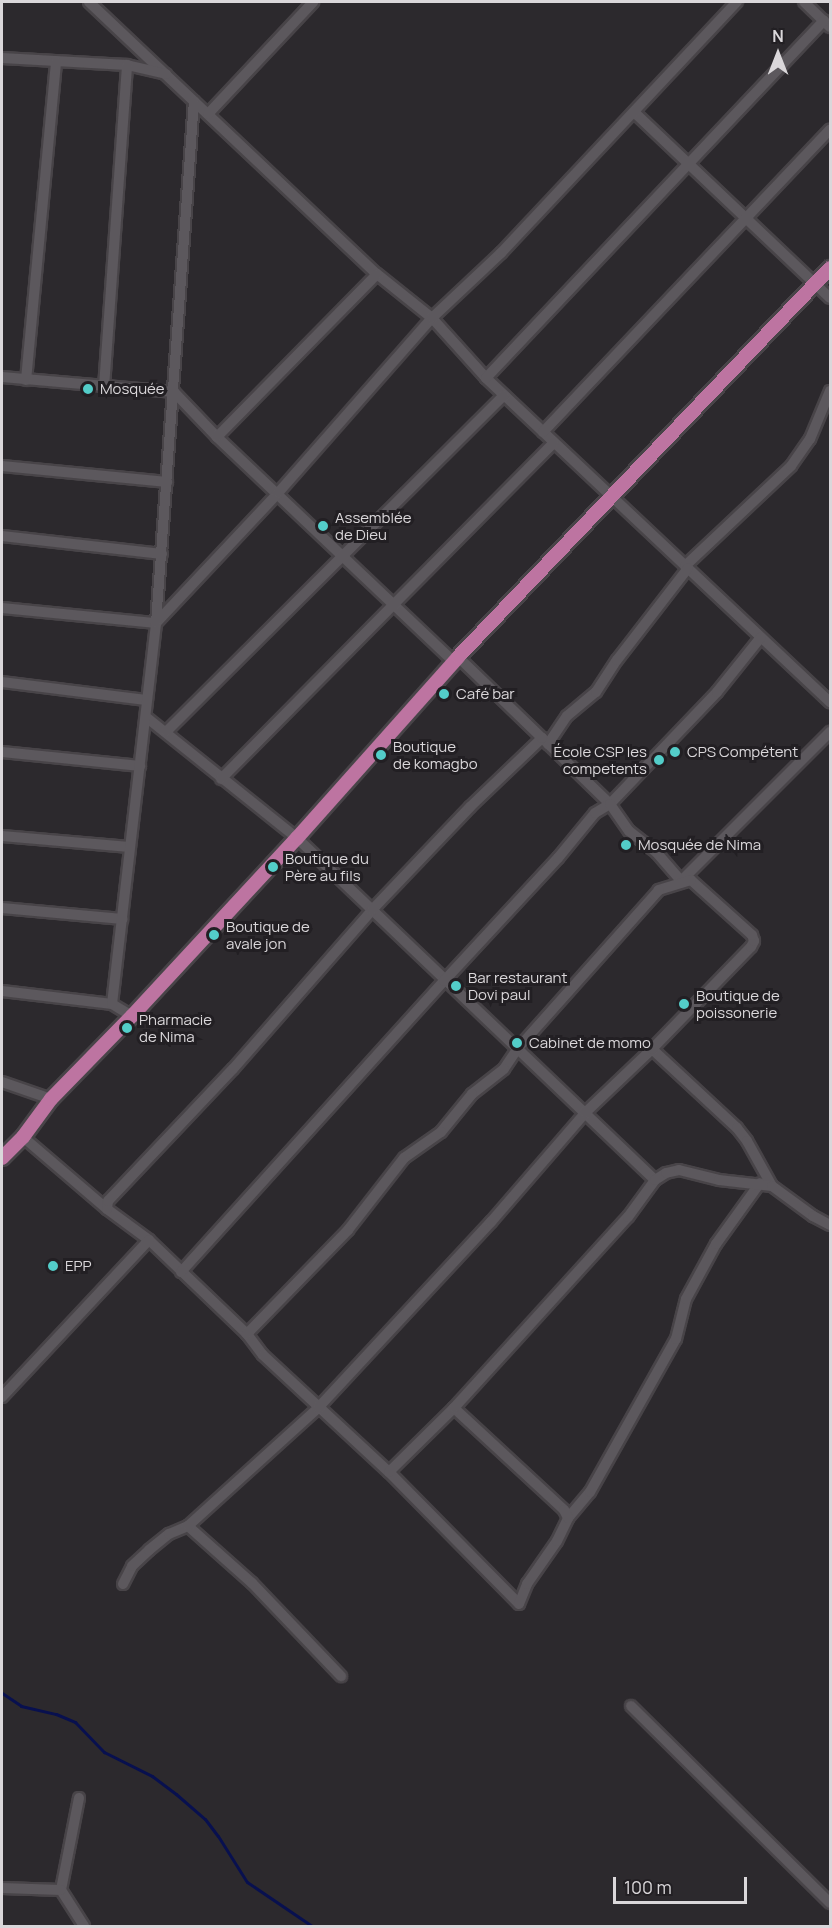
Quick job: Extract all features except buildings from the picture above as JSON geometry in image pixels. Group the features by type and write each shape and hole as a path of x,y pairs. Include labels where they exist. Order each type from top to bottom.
{"main road":[{"path":"2,1158 23,1137 51,1100 297,838 456,660 831,268"}],"street":[{"path":"89,2 377,274 432,318 486,378 831,702"},
{"path":"208,114 313,2"},
{"path":"156,623 278,493 432,318 501,253 736,2"},
{"path":"486,378 689,164 827,24 804,2"},
{"path":"2,58 127,66 166,74"},
{"path":"26,380 56,62"},
{"path":"104,387 127,66"},
{"path":"112,1004 156,623 194,101"},
{"path":"634,112 831,298"},
{"path":"543,432 831,130"},
{"path":"217,437 377,274"},
{"path":"2,377 174,392 217,437 393,605 545,741 598,792 610,804 629,831 657,853 681,881"},
{"path":"107,1209 108,1201 233,1069 372,910 470,807 545,741 567,716 596,692 617,660 687,567 791,466 810,439 831,392"},
{"path":"166,732 504,395"},
{"path":"222,779 554,442"},
{"path":"2,466 167,482"},
{"path":"2,536 162,554"},
{"path":"2,608 156,623"},
{"path":"181,1272 544,874 595,813 610,804 677,736 761,637"},
{"path":"2,682 147,700"},
{"path":"146,717 297,838 444,981 518,1048 655,1180"},
{"path":"681,881 831,732"},
{"path":"2,752 140,766"},
{"path":"595,813 598,792"},
{"path":"2,836 130,848"},
{"path":"123,1584 132,1566 149,1550 169,1534 188,1526 318,1408 491,1222 585,1113 652,1049 752,947 754,941 752,935 691,879 659,890 518,1048 504,1069 472,1094 441,1132 404,1158 348,1230 247,1334"},
{"path":"2,908 123,919"},
{"path":"2,991 112,1004 132,1016"},
{"path":"652,1049 737,1128 747,1141 772,1186"},
{"path":"2,1082 51,1100"},
{"path":"23,1137 107,1209 149,1240 247,1334 263,1355 388,1472 519,1604 527,1584 552,1549 568,1518 590,1492 676,1339 686,1299 716,1244 760,1183"},
{"path":"388,1472 454,1408 628,1217 655,1180 666,1173 679,1170 719,1180 772,1186 831,1225"},
{"path":"2,1397 149,1240"},
{"path":"454,1408 564,1510 568,1518"},
{"path":"188,1526 252,1583 341,1677"},
{"path":"631,1706 831,1903"},
{"path":"79,1798 62,1890 84,1926"},
{"path":"2,1888 62,1890"}],"waterway":[{"path":"2,1693 21,1706 56,1714 75,1722 104,1752 152,1776 176,1794 205,1819 247,1882 312,1926"}],"place":[{"name":"Mosquée","path":"88,389"},
{"name":"Assemblée de Dieu","path":"323,526"},
{"name":"Café bar","path":"444,694"},
{"name":"CPS Compétent","path":"675,752"},
{"name":"Boutique de komagbo","path":"381,755"},
{"name":"École CSP les competents","path":"659,760"},
{"name":"Mosquée de Nima","path":"626,845"},
{"name":"Boutique du Père au fils","path":"273,867"},
{"name":"Boutique de avale jon","path":"214,935"},
{"name":"Bar restaurant Dovi paul","path":"456,986"},
{"name":"Boutique de poissonerie","path":"684,1004"},
{"name":"Pharmacie de Nima","path":"127,1028"},
{"name":"Cabinet de momo","path":"517,1043"},
{"name":"EPP","path":"53,1266"}]}
